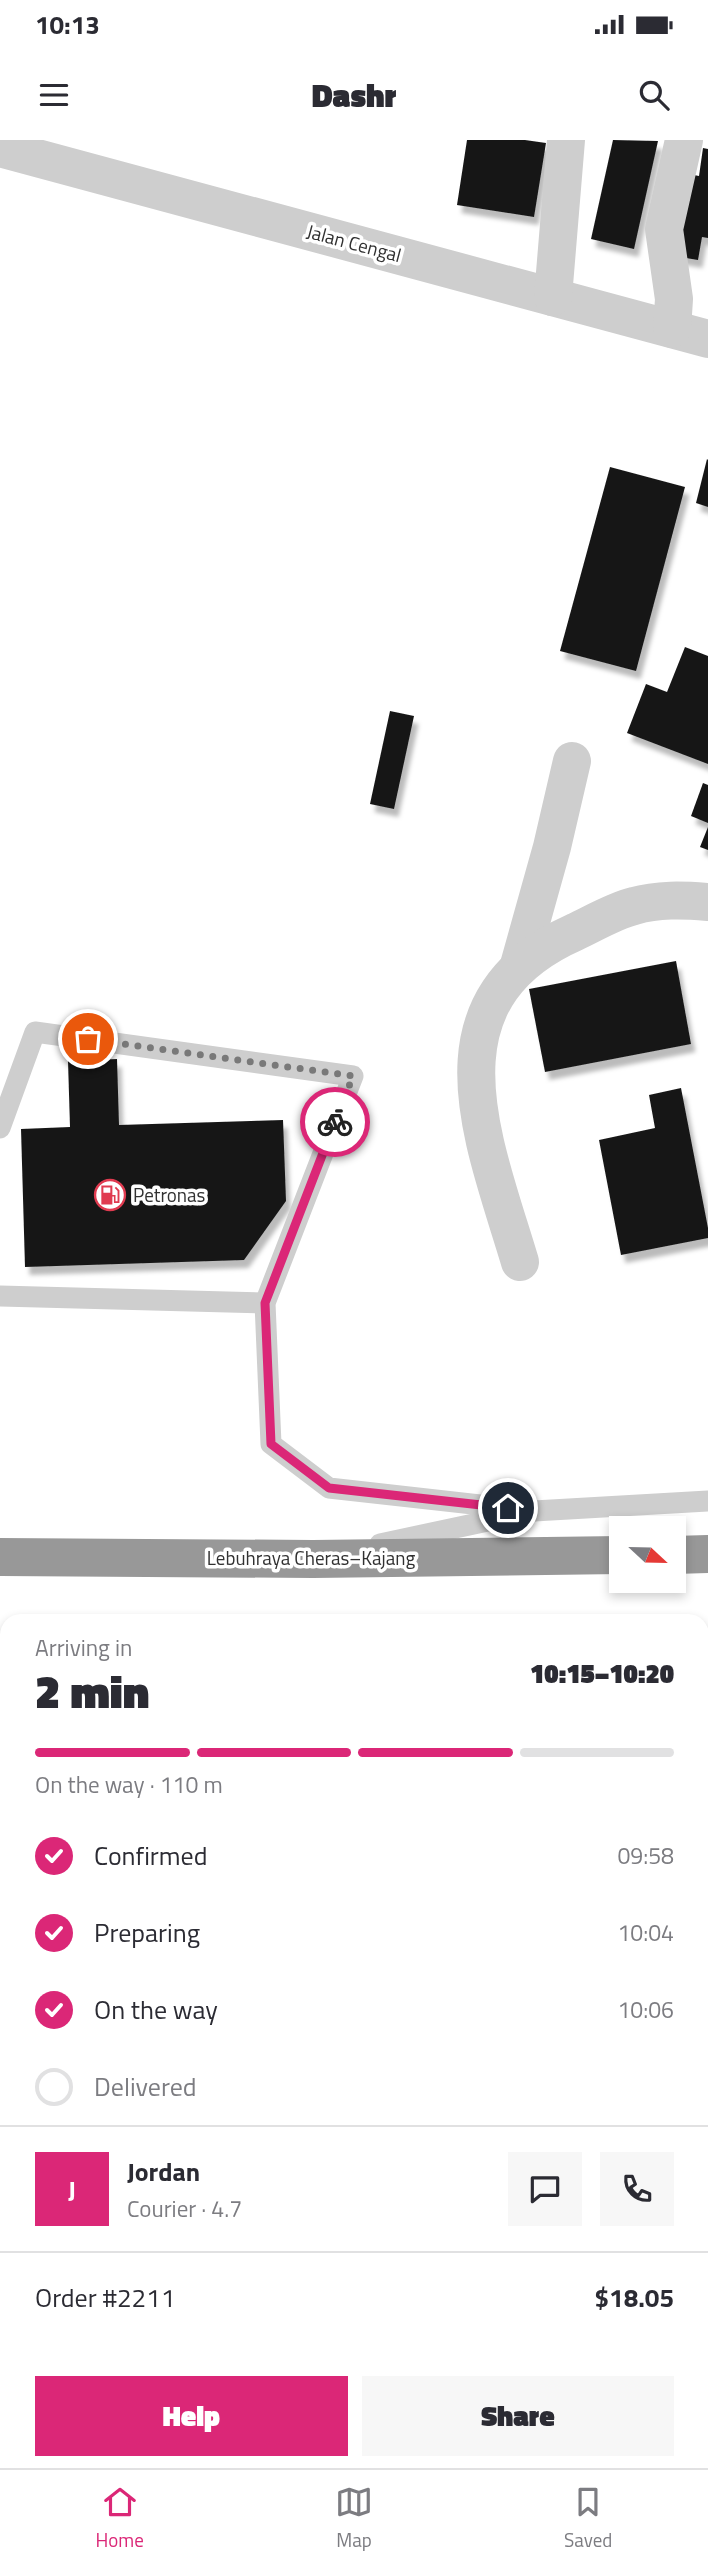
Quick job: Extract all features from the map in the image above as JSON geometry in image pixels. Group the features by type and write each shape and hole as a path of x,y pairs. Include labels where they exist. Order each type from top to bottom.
{"highway":[{"name":"Lebuhraya Cheras–Kajang","path":"0,1557 313,1559 609,1555"},
{"path":"686,1555 708,1555"}],"street":[{"path":"553,297 566,140"},
{"path":"672,330 674,299 664,229 684,140"},
{"name":"Jalan Cengal","path":"0,148 708,339"},
{"path":"519,965 552,847 572,761"},
{"path":"520,1262 480,1128 475,1086 478,1042 492,1001 519,965 550,942 633,906 673,900 708,902"}],"lane":[{"path":"0,1128 35,1032 353,1076 265,1303 271,1444 329,1488 534,1511"},
{"path":"0,1296 265,1303"},
{"path":"313,1559 534,1511 708,1501"}],"building":[{"path":"467,140 525,140 546,143 534,217 457,205"},
{"path":"613,140 658,141 634,249 591,239"},
{"path":"703,148 708,149 708,238 702,237 698,260 674,256 689,174 699,176"},
{"path":"708,460 708,507 696,503"},
{"path":"610,467 685,487 636,671 560,651"},
{"path":"685,647 708,656 708,764 627,733 646,684 667,692"},
{"path":"390,711 414,716 394,809 370,804"},
{"path":"703,783 708,785 708,823 691,816"},
{"path":"708,827 708,850 700,847"},
{"path":"676,961 691,1044 545,1072 529,989"},
{"name":"Petronas","path":"117,1059 119,1125 283,1120 286,1201 244,1260 25,1267 21,1129 70,1127 68,1061"},
{"path":"681,1088 708,1238 621,1255 599,1140 655,1128 649,1095"}],"way so far":[{"path":"88,1039 353,1076 335,1122"}],"place":[{"name":"Petronas","path":"110,1195"}],"route":[{"path":"335,1122 265,1303 271,1444 329,1488 508,1508"}]}
